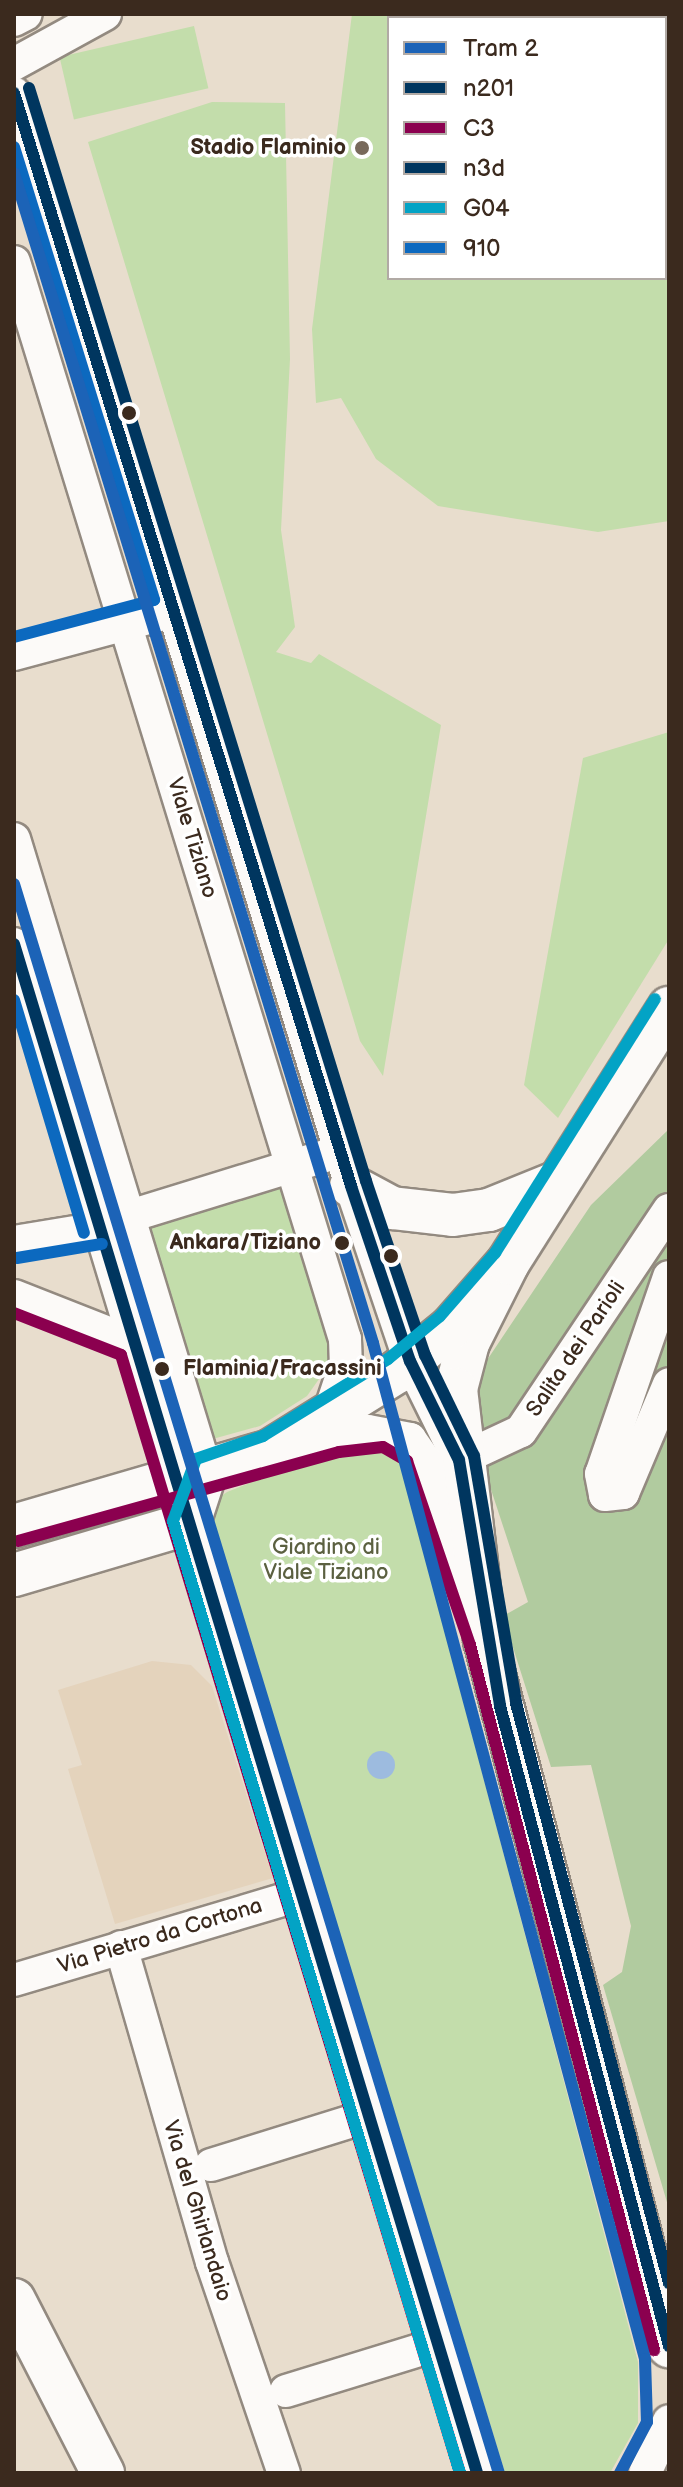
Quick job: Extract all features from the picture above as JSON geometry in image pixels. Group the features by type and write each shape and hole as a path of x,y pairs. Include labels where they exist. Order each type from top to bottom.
{"main road":[{"path":"668,2351 485,1640 459,1460 459,1370 508,1263 669,1008"},
{"path":"346,1168 392,1208 453,1215 489,1210 558,1182"},
{"path":"14,1526 270,1451 410,1361 451,1328 508,1263"},
{"path":"14,1575 189,1523 191,1475"},
{"path":"14,2300 103,2473"}],"street":[{"path":"14,20 26,14"},
{"path":"14,64 105,14"},
{"path":"14,93 346,1168 410,1361 459,1460"},
{"name":"Viale Tiziano","path":"14,262 345,1339 346,1363 329,1414"},
{"path":"14,654 174,611"},
{"path":"14,839 130,1216 191,1475"},
{"path":"14,944 134,1343 191,1475"},
{"path":"130,1216 293,1165 346,1168"},
{"name":"Salita dei Parioli","path":"459,1460 521,1431 669,1210"},
{"path":"14,1284 23,1269 18,1244 99,1228"},
{"name":"Salita dei Parioli","path":"669,1277 601,1474 605,1495 623,1493 669,1384"},
{"path":"14,1296 134,1343"},
{"path":"270,1451 368,1431 416,1445 485,1640"},
{"path":"189,1523 305,1893 477,2473"},
{"name":"Via Pietro da Cortona","path":"14,1980 305,1893"},
{"name":"Via del Ghirlandaio","path":"121,1947 212,2262 284,2473"},
{"path":"211,2165 372,2115"},
{"path":"286,2391 439,2344"},
{"path":"645,2473 669,2421"}],"shaded area":[{"path":"152,1661 191,1665 212,1686 273,1878 115,1924 68,1769 82,1765 58,1690"}],"green space":[{"name":"Stadio Flaminio","path":"352,14 669,14 669,521 598,532 438,506 376,459 341,398 316,403 312,329"},
{"path":"194,26 208,88 74,119 60,57"},
{"path":"212,102 285,103 290,359 281,530 295,627 276,652 311,663 319,654 441,725 383,1076 360,1041 88,142"},
{"path":"669,732 669,939 558,1118 524,1085 583,758"},
{"path":"669,1129 669,2209 603,1985 622,1972 631,1926 591,1765 551,1767 503,1616 528,1602 477,1447 473,1381 591,1205"},
{"path":"287,1183 331,1343 329,1365 307,1396 260,1426 209,1440 144,1228"},
{"name":"Giardino di Viale Tiziano","path":"381,1446 400,1462 638,2362 638,2423 610,2473 505,2473 214,1524 217,1499 227,1492 308,1460"}],"water":[{"path":"381,1751 391,1755 395,1765 391,1775 381,1779 371,1775 367,1765 371,1755"}],"tram line":[{"name":"2","path":"14,173 373,1343 645,2359 647,2422 620,2473"},
{"name":"2","path":"14,884 499,2473"}],"transit line":[{"name":"n3d","path":"29,88 366,1181 425,1355 474,1456 516,1703 669,2283"},
{"name":"n201","path":"14,93 351,1186 410,1361 459,1460 500,1706 669,2346"},
{"name":"910","path":"14,147 154,600 14,637"},
{"name":"n201","path":"14,944 477,2473"},
{"name":"G04","path":"460,2473 173,1521 196,1459 263,1436 388,1359 440,1316 495,1253 655,999"},
{"name":"910","path":"14,1000 84,1233"},
{"name":"910","path":"17,1258 102,1244"},
{"name":"C3","path":"14,1313 121,1355 460,2473"},
{"name":"C3","path":"18,1541 339,1452 383,1447 407,1461 470,1645 654,2350"}],"place":[{"name":"Stadio Flaminio","path":"362,148"},
{"name":"Ankara/Tiziano","path":"342,1243"},
{"name":"Flaminia/Fracassini","path":"162,1369"}]}
